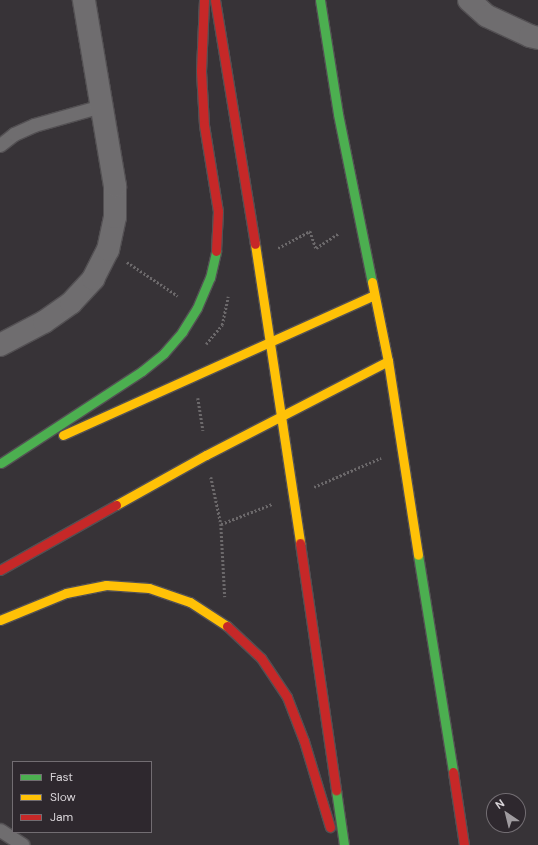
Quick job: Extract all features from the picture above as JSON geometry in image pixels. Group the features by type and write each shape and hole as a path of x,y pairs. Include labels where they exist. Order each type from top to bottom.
{"main road":[{"path":"0,464 142,371 168,348 182,332 197,308 210,278 217,245 218,211 204,125 201,71 204,0"},
{"path":"215,0 271,343 344,845"},
{"path":"320,0 338,114 388,361 464,845"},
{"path":"0,464 271,343 374,295"},
{"path":"0,570 206,455 388,361"},
{"path":"0,620 66,593 106,585 149,588 163,592 190,602 227,626 261,658 287,697 304,741 336,845"}],"street":[{"path":"0,345 44,322 71,303 93,279 108,250 115,217 114,186 84,0"},
{"path":"469,0 487,16 530,36 538,38"}],"lane":[{"path":"0,145 14,134 34,125 101,106"},
{"path":"0,830 23,845"}],"path":[{"path":"258,259 310,231 316,248 359,220"},
{"path":"108,250 222,325"},
{"path":"227,626 221,524 206,455 193,361 222,325 230,290"}],"traffic: fast":[{"path":"320,0 338,114 372,282"},
{"path":"1,463 142,371 164,353 182,332 197,308 210,278 216,251"},
{"path":"418,555 453,772"},
{"path":"336,790 344,845"}],"traffic: slow":[{"path":"255,244 300,543"},
{"path":"372,282 388,361 418,555"},
{"path":"63,435 374,295"},
{"path":"116,505 206,455 388,361"},
{"path":"0,620 66,593 106,585 149,588 190,602 227,626"}],"traffic: jam":[{"path":"204,0 201,71 204,125 218,211 216,251"},
{"path":"215,0 255,244"},
{"path":"0,570 116,505"},
{"path":"300,543 336,790"},
{"path":"227,626 261,658 287,697 304,741 330,827"},
{"path":"453,772 464,845"}]}
